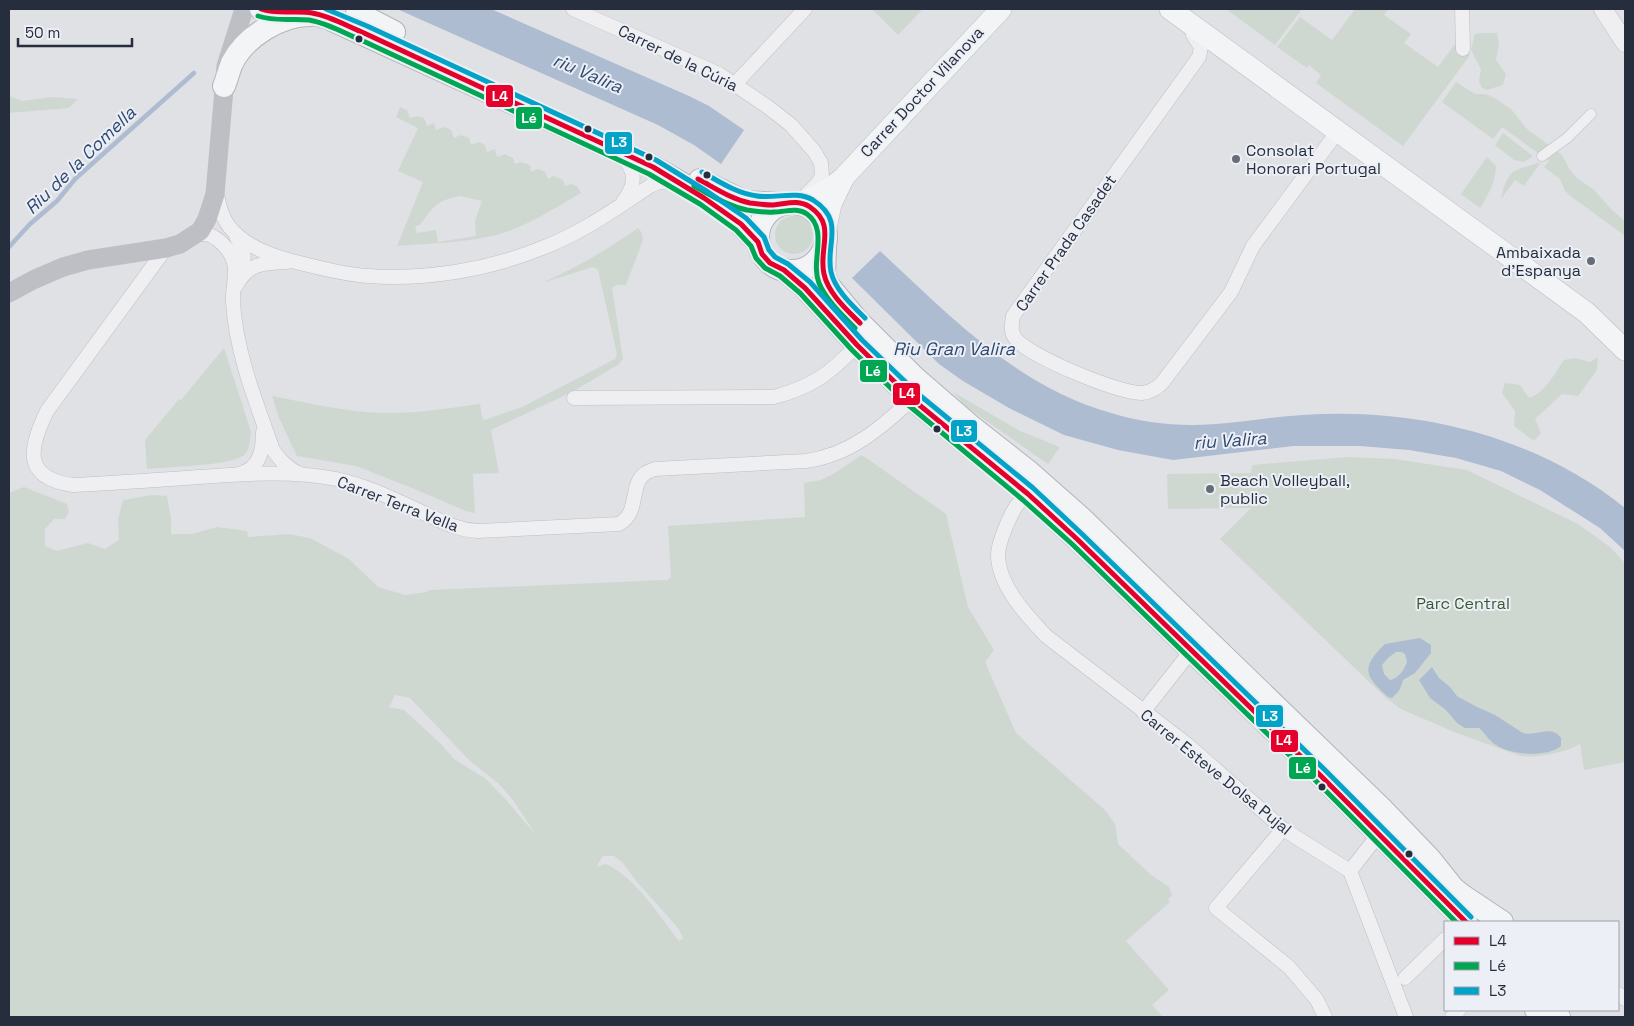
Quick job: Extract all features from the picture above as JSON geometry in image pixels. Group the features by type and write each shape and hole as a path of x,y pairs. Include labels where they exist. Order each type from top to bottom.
{"highway":[{"path":"357,9 367,18 383,26 644,148 717,189 745,202 791,203 817,212 825,238 824,275 828,285 857,320 914,377 973,428 1029,472 1080,517 1395,822 1430,859 1453,888 1500,921"},
{"path":"283,11 312,13 328,18 653,168 686,186 723,211 741,224 758,242"},
{"path":"224,86 232,63 250,41 262,31 281,21 307,15 328,18"},
{"path":"791,203 768,212 762,219 758,233 758,242 760,250 767,260 784,270 805,288 857,345 912,400 1028,494 1077,539 1379,834 1463,921"},
{"path":"784,270 800,270 811,266 819,258 825,238"}],"main road":[{"path":"9,293 48,274 88,260 166,248 192,237 200,231 212,207 216,187 226,66 244,9"},
{"name":"Carrer Doctor Vilanova","path":"791,203 832,187 844,177 1001,9"},
{"path":"1159,9 1338,131 1587,313 1625,350"},
{"path":"1170,9 1202,37"},
{"path":"230,52 251,27 259,21 283,11"},
{"name":"Carrer Doctor Vilanova","path":"825,238 831,204 844,177"}],"street":[{"name":"Carrer de la Cúria","path":"573,9 719,74 791,125 814,151 821,163 822,176 818,184 807,194 791,203"},
{"path":"735,84 805,9"},
{"path":"1462,9 1463,49"},
{"path":"1603,9 1625,43"},
{"name":"Carrer Prada Casadet","path":"1202,37 1199,57 1014,316 1011,328 1016,339 1044,359 1115,388 1140,393 1153,392 1162,384 1232,292 1253,246 1338,131"},
{"path":"1542,156 1566,138 1591,114"},
{"path":"610,148 622,156 629,164 632,172 633,183 630,193 619,207"},
{"path":"233,231 258,249 293,262 329,270 367,276 404,276 456,272 487,266 541,249 590,226 659,182 670,181 686,186"},
{"path":"216,187 224,218 243,248 244,266 234,289"},
{"path":"192,237 203,234 211,235 229,251 236,269 233,298 238,338 246,371 273,450 291,470 300,474"},
{"name":"Carrer Terra Vella","path":"166,248 47,410 40,425 33,450 33,458 40,473 48,479 73,486 233,475 300,474 338,479 372,491 451,526 465,530 478,531 619,524 626,520 630,514 640,476 645,471 806,461 824,458 840,452 861,440 887,422 912,400"},
{"path":"234,289 242,275 252,268 261,264 293,262"},
{"path":"574,398 774,397 790,393 832,371 857,345"},
{"path":"233,475 252,469 259,460 263,447 263,430 260,414"},
{"name":"Carrer Esteve Dolsa Pujal","path":"1028,494 1015,508 1005,529 998,554 1002,572 1012,595 1029,618 1046,636 1188,745 1283,829 1350,871"},
{"path":"1143,712 1191,651"},
{"path":"1283,829 1216,908 1289,967 1317,1000 1325,1017"},
{"path":"1379,834 1350,871 1406,1017"},
{"path":"1405,978 1444,940"}],"green space":[{"path":"872,9 923,9 898,35"},
{"path":"1226,9 1302,9 1275,45"},
{"path":"1355,9 1389,9 1384,15 1411,34 1404,43 1438,67 1455,44 1470,55 1403,146 1316,83 1321,75 1309,65 1307,68 1277,47 1300,17 1332,40"},
{"path":"1497,33 1499,45 1496,60 1506,74 1503,85 1487,90 1482,88 1479,81 1481,69 1471,50 1475,34"},
{"path":"1456,82 1475,94 1485,94 1493,97 1511,109 1527,129 1562,155 1570,170 1578,179 1593,189 1625,221 1625,236 1565,191 1560,179 1544,167 1549,161 1502,127 1493,139 1442,102"},
{"path":"9,96 22,101 53,97 78,99 69,108 9,113"},
{"path":"400,107 407,110 410,118 418,116 424,118 427,126 434,123 436,130 445,127 451,130 454,138 461,135 469,138 471,145 479,142 485,145 487,152 495,149 497,157 505,154 513,158 515,164 521,162 530,165 531,172 538,169 545,172 548,179 553,176 563,180 565,186 571,184 577,186 581,193 528,223 496,235 454,242 397,246 423,182 398,171 418,128 396,117","holes":["461,196 482,201 475,221 476,236 438,242 436,230 417,233 415,226 420,225 437,204 447,199"]},
{"path":"1503,133 1533,156 1524,162 1514,160 1495,145"},
{"path":"1487,157 1496,166 1491,188 1480,208 1461,194"},
{"path":"1541,162 1524,186 1515,180 1501,199 1506,181 1513,172"},
{"path":"794,216 808,221 813,235 808,249 794,254 780,249 775,235 780,221"},
{"path":"638,228 642,233 643,240 626,285 617,285 612,288 623,359 618,365 572,392 491,430 499,473 473,474 475,513 356,466 297,456 279,418 272,396 341,409 383,413 419,412 480,404 484,420 522,407 615,359 617,354 598,270 593,267 542,283 591,258"},
{"path":"224,348 251,432 247,452 239,458 228,461 147,469 145,440"},
{"path":"1598,357 1597,370 1578,396 1562,394 1535,419 1541,433 1534,441 1514,426 1515,411 1502,393 1505,383 1520,385 1529,398 1545,387 1564,360 1575,358 1590,362"},
{"path":"953,392 1020,431 1060,447 1048,464 965,406"},
{"path":"862,455 946,514 968,607 994,650 985,662 1016,733 1105,810 1115,824 1118,844 1150,874 1169,887 1172,895 1168,899 1170,902 1126,941 1169,990 1152,1005 1163,1017 9,1017 9,493 24,487 67,504 69,512 65,519 54,519 45,529 45,546 57,551 88,543 105,549 119,540 118,519 123,500 153,495 167,496 171,518 171,534 192,534 217,527 247,531 248,537 289,534 310,538 349,559 378,587 405,595 427,592 429,590 666,580 665,582 671,577 668,526 805,517 804,483 821,480","holes":["395,695 410,698 470,761 498,783 513,800 535,834 486,779 454,759 442,745 404,710 389,707","603,856 614,856 623,863 637,882 678,928 683,938 679,941 646,898 627,878 606,864 596,867"]},
{"name":"Parc Central","path":"1348,457 1395,459 1467,470 1578,524 1610,547 1625,563 1625,762 1584,770 1580,744 1551,754 1520,756 1454,732 1401,709 1387,699 1220,539 1251,508 1168,509 1167,474 1251,473 1252,465"}],"water":[{"name":"riu Valira","path":"397,9 491,9 689,96 709,106 744,130 721,164 694,145 658,125"},
{"name":"Riu Gran Valira","path":"880,251 932,300 986,346 1015,367 1077,401 1130,418 1171,424 1206,425 1289,416 1346,414 1388,416 1431,422 1473,432 1514,445 1553,462 1590,483 1625,508 1625,551 1600,528 1540,490 1501,471 1456,458 1409,450 1360,446 1293,446 1173,460 1118,450 1064,435 1009,408 963,381 939,364 852,278"},
{"path":"1420,638 1431,645 1431,653 1415,673 1403,680 1399,690 1392,698 1388,697 1374,683 1368,672 1372,659 1385,644","holes":["1396,652 1405,654 1406,665 1399,676 1390,680 1384,674 1382,665"]},
{"path":"1432,667 1439,678 1457,696 1495,715 1523,733 1553,732 1561,738 1561,746 1555,750 1538,754 1519,753 1496,745 1479,728 1465,728 1430,698 1419,680"}],"waterway":[{"name":"Riu de la Comella","path":"9,247 30,224 57,201 75,179 194,73"}],"transit line":[{"name":"L4","path":"261,9 274,12 312,13 345,24 653,167 704,198 741,224 758,242 762,254 770,263 784,270 805,288 857,345 912,399 1028,494 1077,539 1321,776 1465,921"},
{"name":"L3","path":"326,9 367,26 656,160 746,218 764,237 769,250 775,257 788,264 810,282 862,340 917,393 1033,488 1082,534 1326,771 1471,917"},
{"name":"Lé","path":"258,16 271,19 309,20 335,28 649,174 700,204 736,230 751,246 756,258 765,268 780,276 800,293 852,350 907,404 1023,500 1072,544 1316,781 1455,921"},
{"name":"L3","path":"702,172 728,187 742,192 764,197 793,195 806,197 823,208 829,216 832,225 830,262 833,279 845,297 865,318"},
{"name":"L4","path":"698,179 736,199 750,203 770,205 801,203 810,207 818,214 825,230 823,265 826,281 839,301 860,323"},
{"name":"Lé","path":"694,186 719,200 747,210 767,212 795,210 807,214 817,228 816,265 819,283 830,301 855,328"}],"place":[{"name":"Consolat Honorari Portugal","path":"1236,159"},
{"name":"Ambaixada d'Espanya","path":"1591,261"},
{"name":"Beach Volleyball, public","path":"1210,489"}]}
